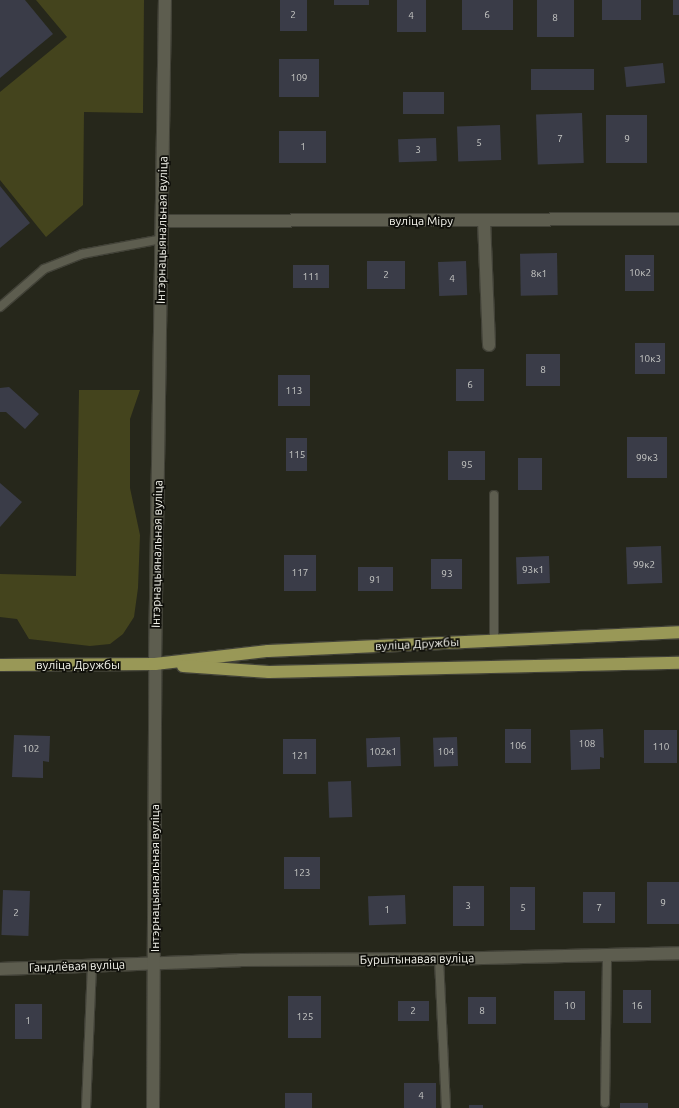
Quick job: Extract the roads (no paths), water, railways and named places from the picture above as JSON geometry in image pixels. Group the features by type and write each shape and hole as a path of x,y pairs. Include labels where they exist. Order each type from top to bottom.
{"main road":[{"name":"вуліца Дружбы","path":"155,664 268,651 679,632"},
{"name":"вуліца Дружбы","path":"0,665 155,664 269,672 679,663"}],"street":[{"name":"Інтэрнацыянальная вуліца","path":"153,1108 155,963 155,664 163,221 165,0"},
{"name":"вуліца Міру","path":"163,221 679,219"},
{"path":"484,220 488,345"},
{"name":"Бурштынавая вуліца","path":"155,963 439,959 679,953"},
{"name":"Гандлёвая вуліца","path":"0,969 155,963"}],"lane":[{"path":"0,307 44,269 82,254 162,239"},
{"path":"494,495 494,640"},
{"path":"604,1103 607,954"},
{"path":"439,959 446,1108"},
{"path":"86,1108 92,966"}]}
